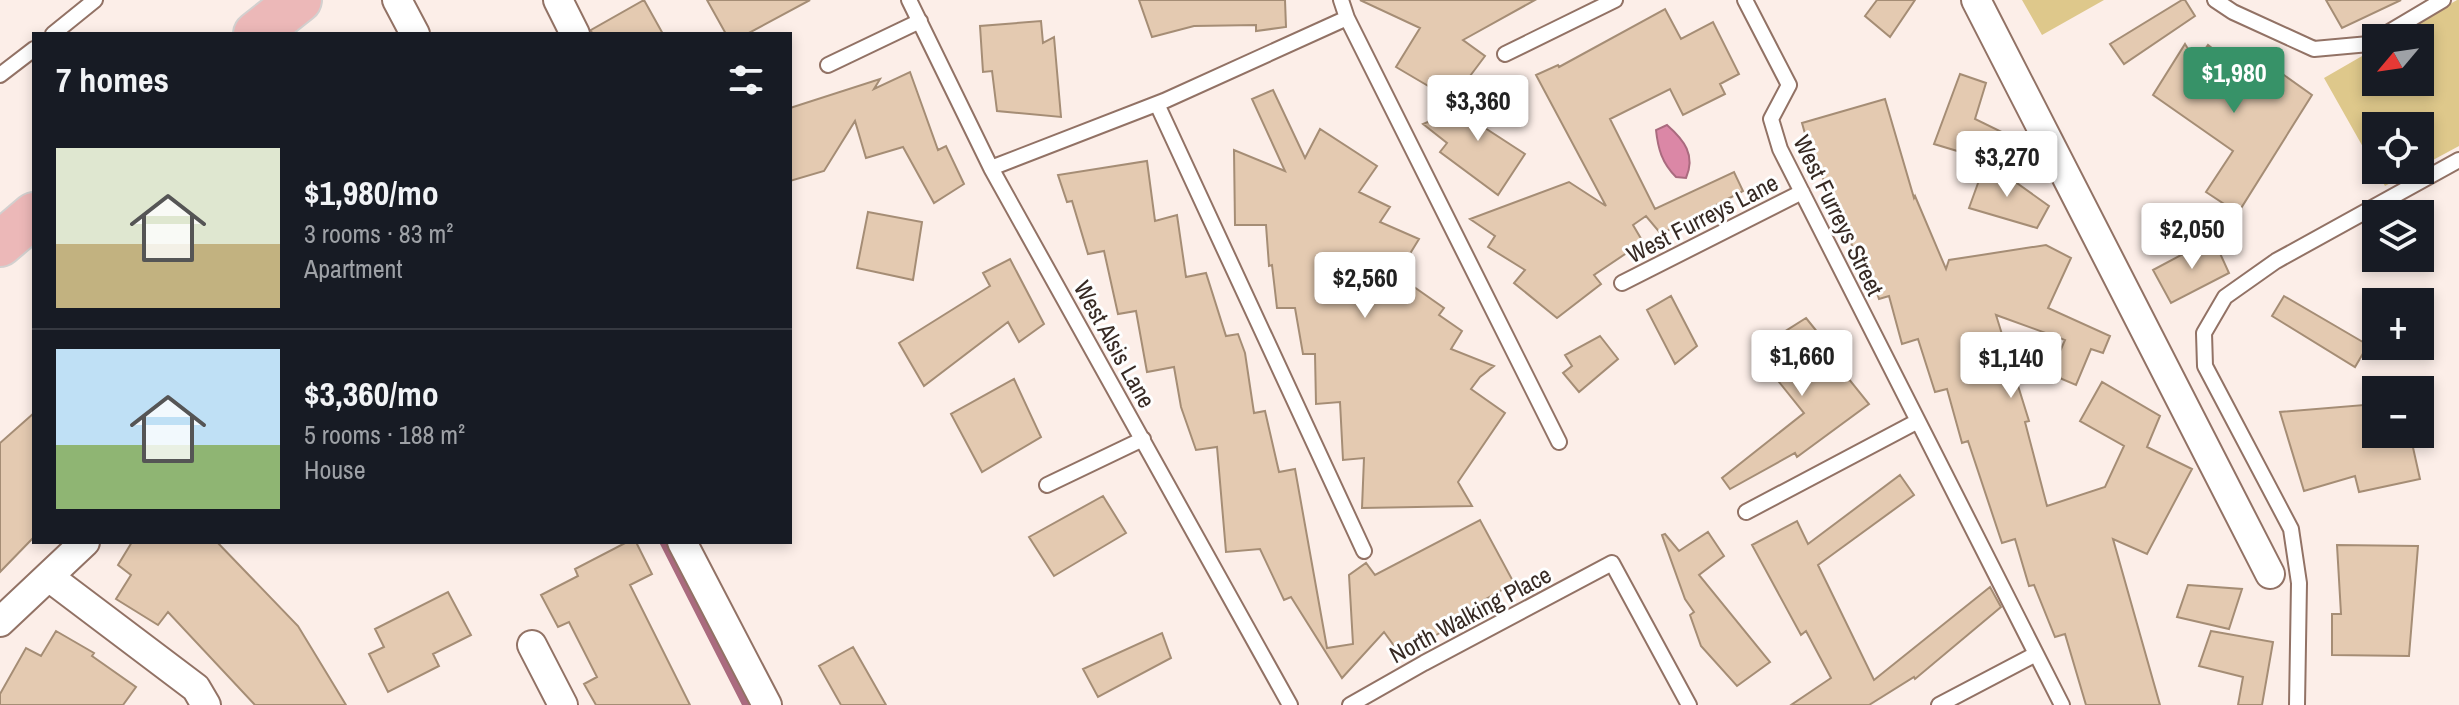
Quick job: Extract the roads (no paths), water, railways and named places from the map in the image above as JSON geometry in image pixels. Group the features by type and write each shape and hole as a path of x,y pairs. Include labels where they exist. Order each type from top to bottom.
{"main road":[{"path":"259,32 299,0"},
{"path":"0,244 32,217"}],"street":[{"path":"397,0 414,32"},
{"path":"558,0 574,32"},
{"path":"1976,0 2270,574"},
{"path":"0,622 83,544"},
{"path":"683,544 767,705"},
{"path":"49,577 196,688 206,705"},
{"path":"532,645 563,705"}],"lane":[{"path":"55,32 95,0"},
{"name":"West Alsis Lane","path":"909,0 991,168 1290,705"},
{"path":"1341,0 1347,18 1559,442"},
{"path":"1505,54 1615,0"},
{"name":"West Furreys Street","path":"1745,0 1789,85 1771,119 1780,149 2062,705"},
{"path":"2215,0 2233,12 2314,49 2362,45"},
{"path":"2403,24 2443,0"},
{"path":"991,168 1157,104 1347,18"},
{"path":"828,65 920,21"},
{"path":"0,75 32,51"},
{"path":"1157,104 1364,551"},
{"path":"2297,705 2299,583 2291,529 2205,366 2204,333 2225,297 2276,261 2459,160"},
{"name":"West Furreys Lane","path":"1622,283 1802,192"},
{"path":"1746,512 1918,421"},
{"path":"1047,485 1143,439"},
{"name":"North Walking Place","path":"1350,705 1612,563 1689,705"},
{"path":"1939,705 2036,654"}],"waterway":[{"path":"665,544 747,705"}]}
